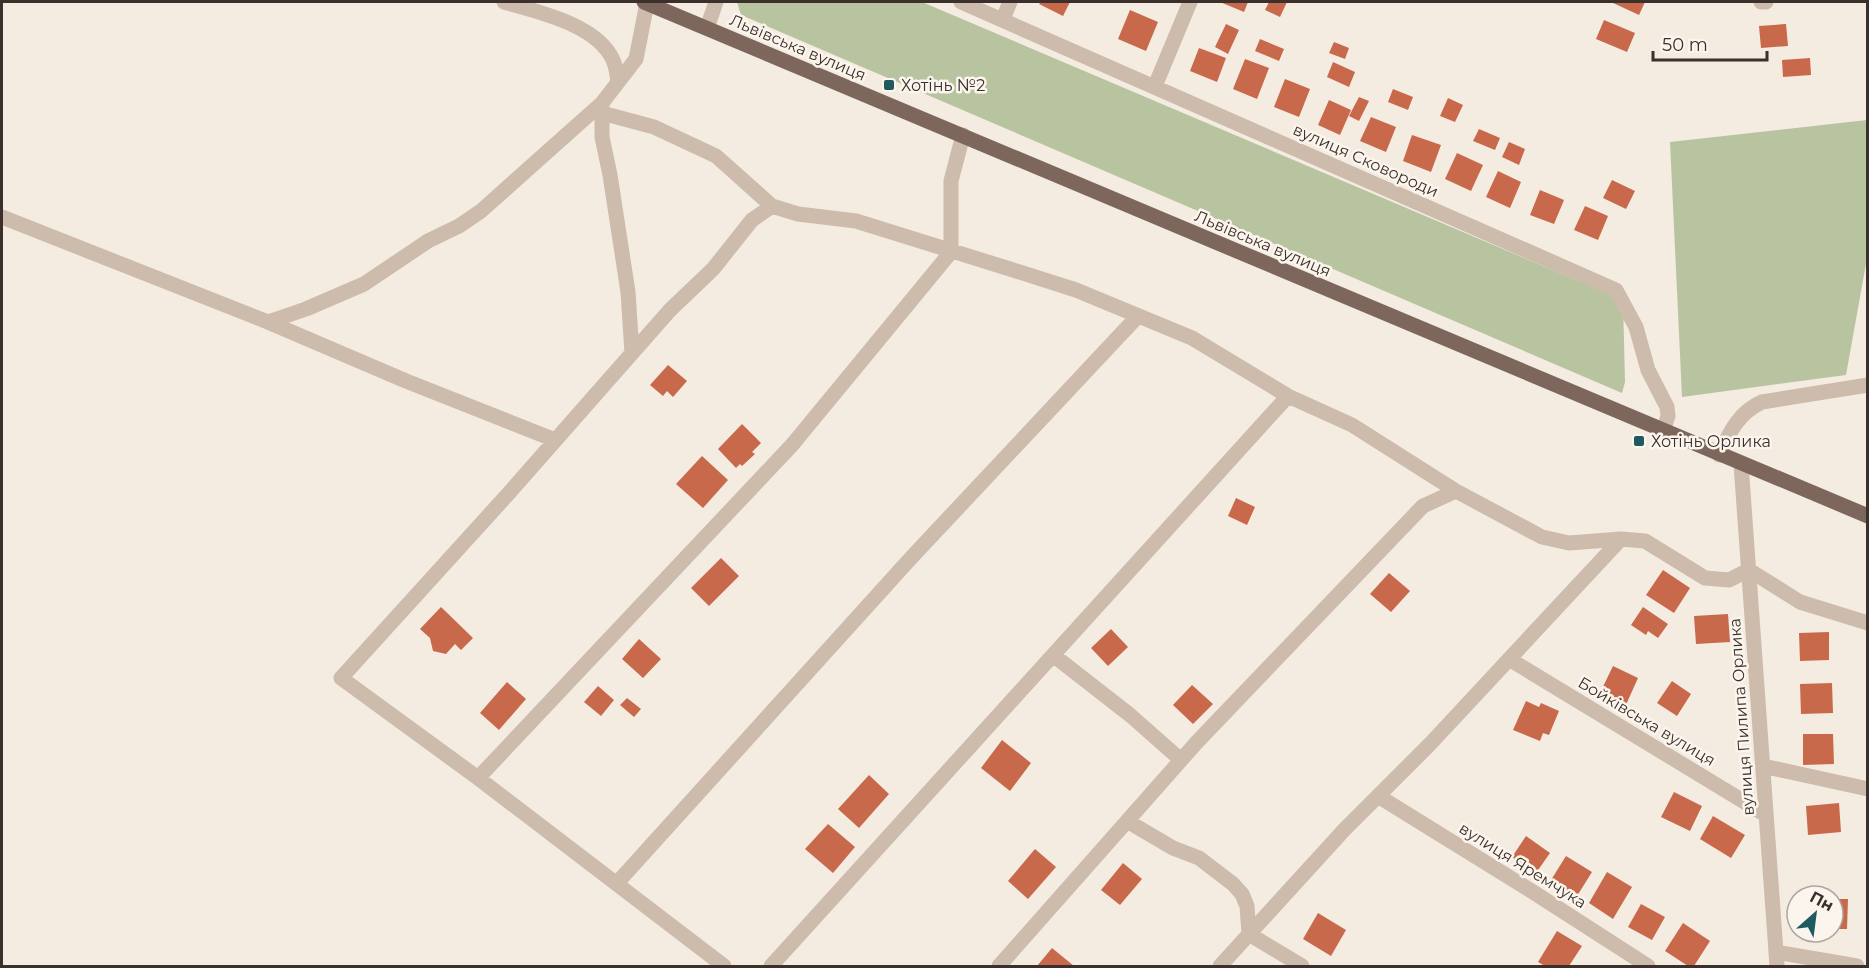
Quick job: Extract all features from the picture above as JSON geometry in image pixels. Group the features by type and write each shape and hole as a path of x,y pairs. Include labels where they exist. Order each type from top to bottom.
{"main road":[{"name":"Львівська вулиця","path":"646,2 1868,516"}],"street":[{"path":"504,2 570,23 590,34 613,59 618,82"},
{"path":"268,322 306,309 363,284 428,241 459,226 481,211 602,108 636,59 646,2"},
{"path":"707,28 716,2"},
{"name":"вулиця Сковороди","path":"961,2 1616,290 1636,327 1648,370 1667,407 1668,416 1663,431"},
{"path":"1003,19 1010,2"},
{"path":"1155,86 1190,2"},
{"path":"1761,2 1766,2"},
{"path":"602,108 654,127 716,156 772,206 798,214 856,222 1076,290 1192,338 1288,396 1352,425 1456,491 1542,537 1569,543 1621,539 1645,541 1705,578 1729,580 1749,570 1800,602 1868,623"},
{"path":"602,108 602,136 628,292 632,353"},
{"path":"478,778 792,444 951,252 951,182 963,135"},
{"path":"724,966 478,778 341,678 670,310 713,269 752,220 772,206"},
{"path":"2,217 268,322 406,381 555,440"},
{"path":"617,883 910,559 1137,317"},
{"path":"1719,455 1730,432 1742,415 1752,406 1762,402 1868,385"},
{"path":"771,966 1288,396"},
{"name":"вулиця Пилипа Орлика","path":"1741,464 1776,959"},
{"path":"999,966 1181,760 1423,506 1456,491"},
{"path":"1220,966 1344,830 1430,744 1621,539"},
{"path":"1053,655 1131,715 1181,760"},
{"name":"Бойківська вулиця","path":"1509,658 1766,815"},
{"path":"1763,766 1868,789"},
{"name":"вулиця Яремчука","path":"1378,796 1648,966"},
{"path":"1127,821 1173,848 1199,858 1233,885 1242,894 1247,906 1249,934"},
{"path":"1249,934 1302,966"},
{"path":"1776,959 1857,966"}],"green space":[{"path":"737,2 922,2 1623,300 1625,382 1622,393 741,15"},
{"path":"1867,120 1867,258 1846,375 1682,397 1670,142"}],"building":[{"path":"1041,2 1070,2 1063,16 1039,4"},
{"path":"1220,2 1248,2 1244,12"},
{"path":"1269,2 1287,2 1280,17 1265,10"},
{"path":"1611,2 1645,2 1639,15"},
{"path":"1130,10 1158,22 1146,51 1118,39"},
{"path":"1604,20 1635,33 1627,52 1596,39"},
{"path":"1226,24 1239,30 1228,54 1215,47"},
{"path":"1786,24 1788,46 1761,48 1759,26"},
{"path":"1260,39 1284,49 1279,61 1255,51"},
{"path":"1334,42 1349,48 1345,59 1329,53"},
{"path":"1199,48 1226,58 1217,82 1190,71"},
{"path":"1810,58 1811,75 1783,77 1782,60"},
{"path":"1245,59 1269,68 1257,99 1233,89"},
{"path":"1333,62 1355,72 1349,87 1327,77"},
{"path":"1285,79 1310,89 1299,117 1274,107"},
{"path":"1393,89 1413,97 1408,110 1388,102"},
{"path":"1359,97 1369,101 1359,121 1349,116"},
{"path":"1448,98 1463,105 1455,122 1440,116"},
{"path":"1329,100 1351,110 1340,135 1318,125"},
{"path":"1371,117 1396,127 1386,152 1360,141"},
{"path":"1479,129 1500,138 1495,150 1473,141"},
{"path":"1412,135 1441,145 1431,172 1403,161"},
{"path":"1509,142 1525,149 1519,165 1502,157"},
{"path":"1457,153 1483,165 1471,191 1445,179"},
{"path":"1498,171 1521,182 1510,208 1486,197"},
{"path":"1612,180 1635,191 1626,209 1603,198"},
{"path":"1540,190 1564,200 1554,224 1530,215"},
{"path":"1585,206 1608,216 1598,240 1574,230"},
{"path":"668,365 687,381 673,397 667,391 663,396 650,385"},
{"path":"742,424 761,443 752,452 755,454 742,466 740,464 736,468 718,449"},
{"path":"702,456 728,480 703,508 676,484"},
{"path":"1236,498 1255,507 1247,525 1228,516"},
{"path":"721,558 739,576 709,606 691,588"},
{"path":"1663,570 1690,588 1674,613 1646,595"},
{"path":"1389,573 1410,591 1391,612 1370,594"},
{"path":"441,607 473,638 461,650 455,644 446,654 433,651 430,638 420,629"},
{"path":"1643,607 1668,624 1658,638 1648,631 1646,635 1631,625"},
{"path":"1728,614 1730,642 1696,644 1694,616"},
{"path":"1111,629 1128,647 1108,666 1091,648"},
{"path":"1829,632 1829,660 1800,661 1799,633"},
{"path":"639,639 661,659 643,678 622,659"},
{"path":"1613,666 1638,678 1625,707 1599,695"},
{"path":"1672,681 1691,694 1677,716 1657,703"},
{"path":"507,682 526,699 499,730 480,713"},
{"path":"1832,683 1833,713 1801,714 1800,684"},
{"path":"1192,685 1213,704 1193,724 1173,705"},
{"path":"598,686 614,700 601,716 584,702"},
{"path":"627,698 641,709 634,717 620,705"},
{"path":"1526,701 1539,707 1541,703 1559,711 1549,735 1543,733 1540,741 1513,730"},
{"path":"1803,734 1833,734 1834,764 1803,765"},
{"path":"1002,740 1031,763 1010,791 981,768"},
{"path":"869,775 889,794 859,828 838,809"},
{"path":"1674,792 1702,806 1690,831 1661,817"},
{"path":"1839,803 1841,832 1808,835 1806,806"},
{"path":"1713,816 1745,835 1731,858 1700,839"},
{"path":"828,824 855,847 833,873 805,849"},
{"path":"1526,836 1550,853 1536,873 1512,857"},
{"path":"1035,849 1056,867 1028,899 1008,881"},
{"path":"1566,856 1592,872 1577,896 1551,880"},
{"path":"1123,863 1142,879 1120,905 1101,890"},
{"path":"1607,872 1632,887 1613,919 1589,903"},
{"path":"1845,899 1848,899 1847,929 1845,929"},
{"path":"1641,904 1665,917 1652,940 1628,927"},
{"path":"1318,913 1346,930 1331,956 1303,939"},
{"path":"1683,923 1710,941 1694,966 1688,966 1665,951"},
{"path":"1557,931 1582,946 1569,966 1545,966 1538,962"},
{"path":"1052,948 1074,966 1037,966"}],"place":[{"name":"Хотінь №2","path":"889,85"},
{"name":"Хотінь Орлика","path":"1639,441"}]}
